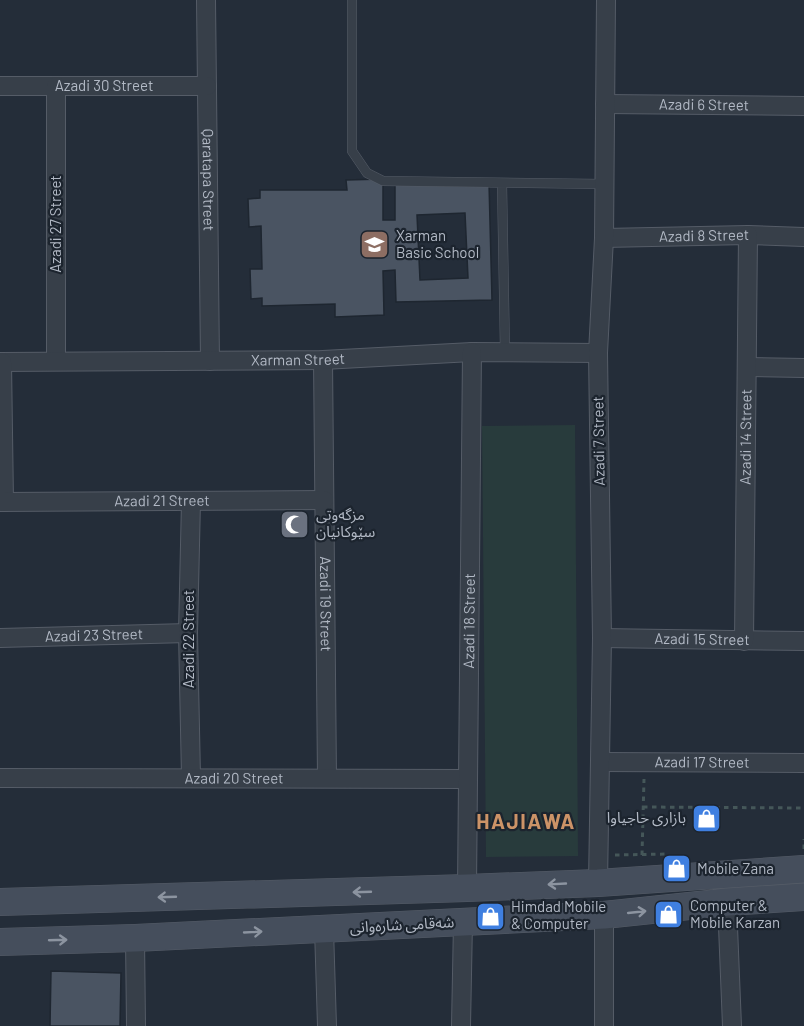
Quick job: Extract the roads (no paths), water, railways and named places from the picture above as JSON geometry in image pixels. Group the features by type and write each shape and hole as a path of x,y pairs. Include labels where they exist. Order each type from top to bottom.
{"main road":[{"path":"0,902 598,883 804,868"},
{"name":"شەقامی شارەوانی","path":"0,942 135,938 604,915 726,902 804,897"}],"street":[{"name":"Qaratapa Street","path":"206,0 210,360"},
{"name":"Azadi 7 Street","path":"598,883 602,638 598,353 604,238 606,0"},
{"name":"Azadi 30 Street","path":"0,86 207,86"},
{"name":"Azadi 27 Street","path":"56,86 56,361"},
{"name":"Azadi 6 Street","path":"605,104 804,106"},
{"name":"Azadi 8 Street","path":"604,238 748,235 804,237"},
{"name":"Azadi 14 Street","path":"744,640 748,235"},
{"name":"Xarman Street","path":"1,362 323,360 472,352 598,353"},
{"name":"Azadi 18 Street","path":"467,888 472,352"},
{"name":"Azadi 19 Street","path":"323,360 327,778"},
{"path":"1,362 2,502"},
{"path":"747,367 804,368"},
{"name":"Azadi 21 Street","path":"2,502 324,500"},
{"name":"Azadi 22 Street","path":"191,501 188,633 191,777"},
{"name":"Azadi 23 Street","path":"0,638 188,633"},
{"name":"Azadi 15 Street","path":"602,638 804,641"},
{"name":"Azadi 17 Street","path":"600,762 804,763"},
{"name":"Azadi 20 Street","path":"0,778 468,779"},
{"path":"726,902 732,1026"},
{"path":"604,915 604,1026"},
{"path":"461,1026 463,921"},
{"path":"324,929 327,1026"},
{"path":"135,938 136,1026"}],"lane":[{"path":"352,0 352,151 367,173 383,181 604,184"},
{"path":"502,183 505,352"}],"place":[{"name":"Xarman Basic School","path":"375,245"},
{"name":"مزگەوتی سێوکانیان","path":"295,524"},
{"name":"بازاری حاجیاوا","path":"707,818"},
{"name":"Mobile Zana","path":"676,869"},
{"name":"Computer & Mobile Karzan","path":"669,915"},
{"name":"Himdad Mobile & Computer","path":"490,916"}],"district":[{"name":"HAJIAWA","path":"526,822"}]}
